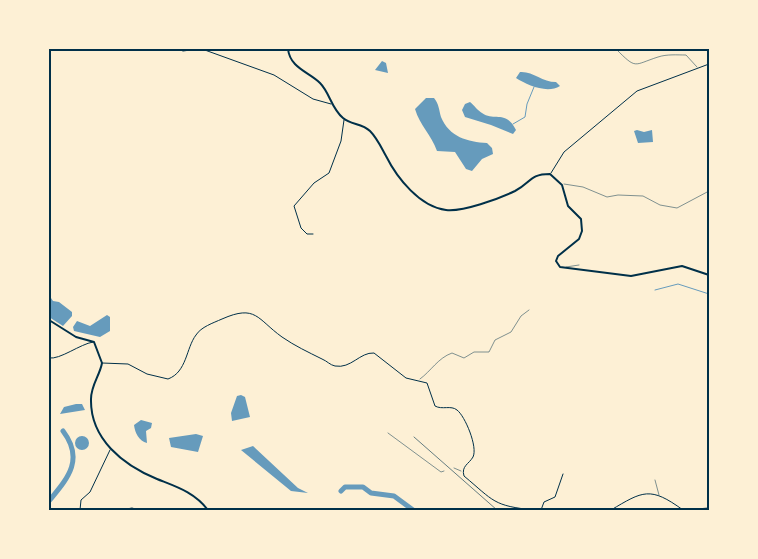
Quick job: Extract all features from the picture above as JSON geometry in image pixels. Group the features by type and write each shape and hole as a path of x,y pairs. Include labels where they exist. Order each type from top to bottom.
{"street":[{"path":"178,49 183,51 198,49"},
{"path":"202,49 274,75 313,98 331,104"},
{"path":"288,49 293,62 301,71 321,84 331,104 344,120 369,130 403,181 420,198 434,208 446,210 469,207 516,190 531,176 550,174 562,185 568,206 580,219 582,231 576,243 558,256 556,261 560,268 631,276 682,266 709,275"},
{"path":"550,174 564,152 637,90 709,64"},
{"path":"313,234 307,234 301,228 294,206 314,183 329,173 341,141 344,120"},
{"path":"102,363 128,364 147,374 168,379 176,374 186,360 194,338 200,330 221,319 245,313 260,317 282,337 331,365 343,366 367,353 374,353 406,378 420,380 430,387 435,406 453,408 464,419 475,450 474,456 465,465 464,476 493,502 534,510"},
{"path":"49,320 76,336 94,342"},
{"path":"49,358 55,359 85,343 94,342"},
{"path":"94,342 102,363 93,385 90,400 96,427 111,449 141,471 186,490 208,510"},
{"path":"80,510 81,500 90,492 111,449"},
{"path":"541,510 544,502 556,497 563,474"},
{"path":"611,510 636,495 659,495 671,500 682,510 709,508"},
{"path":"121,510 132,508 139,510"}],"lane":[{"path":"616,49 630,63 638,65 666,55 686,56 697,68"},
{"path":"562,185 584,187 607,197 623,195 643,196 660,205 678,208 709,191"},
{"path":"560,268 579,265"},
{"path":"420,380 433,366 449,354 452,353 464,358 474,352 489,352 495,340 511,332 521,316 529,310"},
{"path":"388,433 441,472 444,471"},
{"path":"454,468 463,472"},
{"path":"655,480 659,495"}],"water":[{"path":"382,61 386,63 388,73 375,70"},
{"path":"520,72 556,82 560,86 543,89 531,86 516,78"},
{"path":"426,98 434,98 444,124 454,134 466,140 487,143 492,148 493,154 482,159 472,171 466,169 455,152 437,151 415,109"},
{"path":"470,102 487,115 508,120 516,130 513,134 465,117 462,110 465,104"},
{"path":"652,130 653,142 638,143 634,131 644,132"},
{"path":"49,295 53,301 59,302 72,312 72,316 63,326 49,317"},
{"path":"107,315 110,317 110,331 100,337 74,331 73,327 77,321 90,326"},
{"path":"237,396 245,397 250,417 232,421 231,413"},
{"path":"82,404 85,410 60,414 64,407"},
{"path":"141,420 152,423 151,428 146,431 147,443 136,434 134,425"},
{"path":"196,434 203,436 198,452 171,447 169,438"},
{"path":"82,436 87,438 89,443 87,448 82,450 77,448 75,443 77,438"},
{"path":"253,446 298,488 308,493 291,491 241,450"}],"waterway":[{"path":"513,124 525,117 527,104 534,87"},
{"path":"655,290 678,284 709,294"},
{"path":"49,501 67,477 73,460 73,451 63,431"},
{"path":"341,491 345,487 363,487 371,493 394,496 413,510"}],"railway":[{"path":"414,437 497,510"}]}
